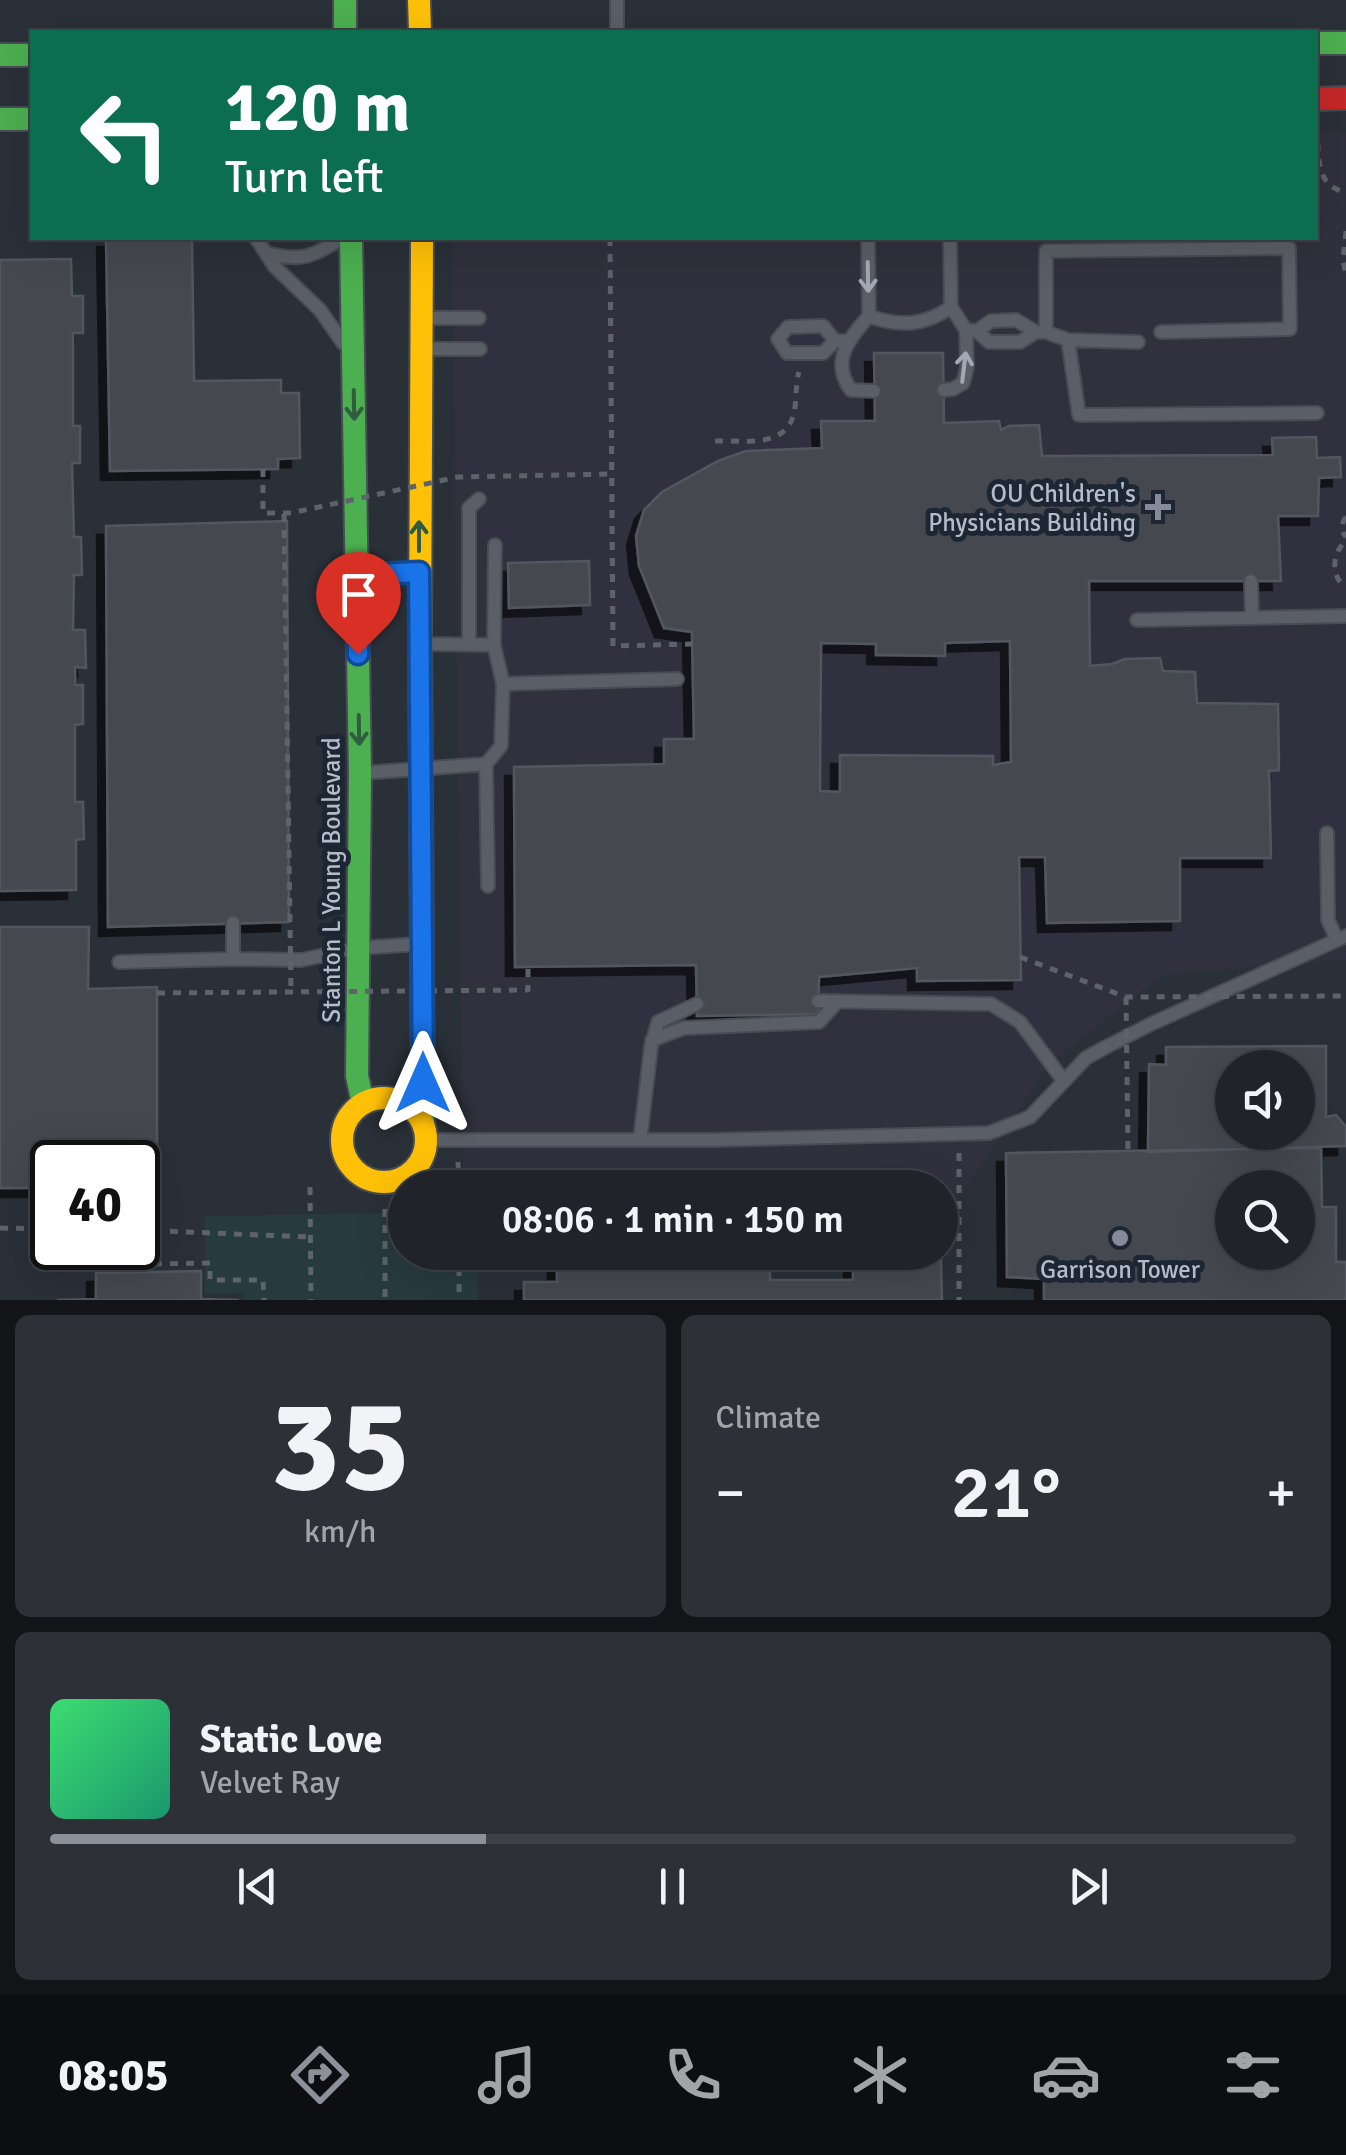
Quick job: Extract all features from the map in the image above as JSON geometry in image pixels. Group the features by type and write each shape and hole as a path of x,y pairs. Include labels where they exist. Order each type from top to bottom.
{"street":[{"path":"345,0 346,30"},
{"path":"420,0 420,30"},
{"path":"1318,43 1346,42"},
{"path":"0,55 30,55"},
{"path":"1318,99 1346,98"},
{"path":"0,120 30,119"},
{"name":"Stanton L Young Boulevard","path":"350,240 360,773 357,1076 363,1103"},
{"path":"422,240 419,572 422,944 425,1132 425,1150 419,1164 403,1178 382,1183 360,1176 348,1164 343,1151 348,1117 363,1103 378,1098 392,1098 411,1108 425,1132"}],"lane":[{"path":"616,0 617,30"},
{"path":"257,240 285,278 330,322 353,360"},
{"path":"266,253 308,257 338,240"},
{"path":"868,240 869,316 841,341 842,378 851,390 874,392"},
{"path":"950,240 951,307 972,330 990,342 1020,342 1041,332"},
{"path":"1041,332 1046,251 1289,248 1290,329 1161,332"},
{"path":"869,316 887,322 914,323 934,320 951,307"},
{"path":"422,318 480,318"},
{"path":"972,330 990,321 1016,320 1068,340 1138,342"},
{"path":"944,390 963,383 972,330"},
{"path":"1068,340 1078,416 1317,412"},
{"path":"423,349 480,348"},
{"path":"469,646 469,508 479,499"},
{"path":"488,886 486,764 502,746 503,684 494,645 496,546"},
{"path":"358,575 419,572"},
{"path":"1251,581 1252,618"},
{"path":"1137,620 1346,616"},
{"path":"420,644 494,645"},
{"path":"503,684 676,679"},
{"path":"360,773 486,764"},
{"path":"425,1132 640,1140 989,1133 1030,1117 1086,1058 1151,1024 1342,938 1328,920 1327,833"},
{"path":"232,922 233,959"},
{"path":"119,962 301,960 358,948 422,944"},
{"path":"818,1001 991,1004 1020,1022 1063,1080"},
{"path":"652,1040 684,1028 819,1022 838,1001"},
{"path":"640,1140 652,1040 658,1022 697,1004"}],"path":[{"path":"1318,159 1329,184 1346,194"},
{"path":"1346,231 1346,276"},
{"path":"610,240 613,646 692,644"},
{"path":"715,441 766,440 788,429 793,419 797,376 804,366"},
{"path":"263,469 262,514 284,514 458,476 612,474"},
{"path":"284,514 291,992"},
{"path":"1340,582 1334,571 1336,555 1346,539 1342,527 1346,517"},
{"path":"1020,957 1126,996 1346,996"},
{"path":"158,993 528,990 528,967"},
{"path":"1126,996 1128,1152"},
{"path":"959,1152 959,1300"},
{"path":"458,1162 458,1170"},
{"path":"310,1188 312,1300"},
{"path":"385,1210 386,1300"},
{"path":"0,1228 30,1229"},
{"path":"160,1231 310,1237"},
{"path":"146,1272 146,1264 210,1263 210,1280 264,1280 264,1300"},
{"path":"459,1270 459,1300"}],"shaded area":[{"path":"1318,132 1346,132 1346,960 1163,975 1048,1065 958,1200 958,1170 463,1170 452,240 1318,240"}],"green space":[{"path":"388,1213 388,1270 478,1270 478,1300 244,1300 243,1293 205,1294 205,1216"}],"building":[{"path":"106,240 192,240 194,381 281,380 281,393 299,393 300,458 278,459 278,469 110,471"},
{"path":"71,259 72,296 83,296 83,333 73,333 73,426 80,426 80,463 72,463 74,537 81,537 82,575 74,575 73,630 85,630 86,668 75,667 75,685 83,685 83,724 75,725 75,802 83,802 84,839 76,840 76,890 0,891 0,260"},
{"path":"874,353 943,353 944,423 999,421 1001,430 1039,425 1042,456 1273,455 1272,438 1316,437 1317,458 1340,457 1341,477 1319,478 1318,516 1278,516 1281,581 1089,581 1090,666 1160,658 1163,671 1195,672 1197,703 1278,704 1279,770 1269,771 1271,858 1180,858 1180,921 1047,923 1045,857 1019,857 1021,980 917,981 917,968 819,977 818,1014 697,1016 696,965 515,967 514,767 664,764 664,739 694,739 692,632 664,628 639,566 636,536 644,510 662,492 718,461 746,451 822,448 821,421 875,421","holes":["1010,641 1011,762 993,765 993,756 840,755 840,792 820,791 821,643 876,644 876,655 945,656 945,643"]},
{"path":"287,521 289,922 108,927 106,526"},
{"path":"589,561 590,605 509,608 508,563"},
{"path":"0,927 89,927 88,989 157,987 157,1140 30,1140 30,1188 0,1188"},
{"path":"1326,1046 1326,1117 1336,1115 1346,1127 1346,1146 1315,1147 1315,1050 1215,1050 1215,1150 1148,1152 1149,1064 1166,1065 1166,1047"},
{"name":"Garrison Tower","path":"1321,1148 1322,1207 1336,1207 1336,1262 1346,1262 1346,1300 1044,1300 1044,1279 1007,1277 1006,1153"},
{"path":"557,1270 770,1270 770,1280 853,1280 853,1270 941,1270 942,1300 524,1300 524,1282 557,1282"},
{"path":"201,1271 201,1299 239,1300 57,1300 96,1299 96,1273"}],"traffic: fast":[{"path":"345,0 345,30"},
{"path":"1318,43 1346,43"},
{"path":"0,55 30,55"},
{"path":"0,119 30,119"},
{"path":"351,240 360,773 357,1076 363,1103"},
{"path":"420,637 423,1123"}],"traffic: slow":[{"path":"419,0 420,30"},
{"path":"420,637 422,240"},
{"path":"376,1098 392,1098 408,1105 419,1116 426,1140 423,1156 414,1170 392,1182 376,1182 360,1175 349,1164 342,1148 342,1132 349,1116 360,1105 376,1098"}],"traffic: jam":[{"path":"1318,99 1346,98"}],"place":[{"name":"OU Children's Physicians Building","path":"1158,507"},
{"name":"Garrison Tower","path":"1120,1238"}],"route":[{"path":"358,654 358,575 419,572 423,1083"}]}
